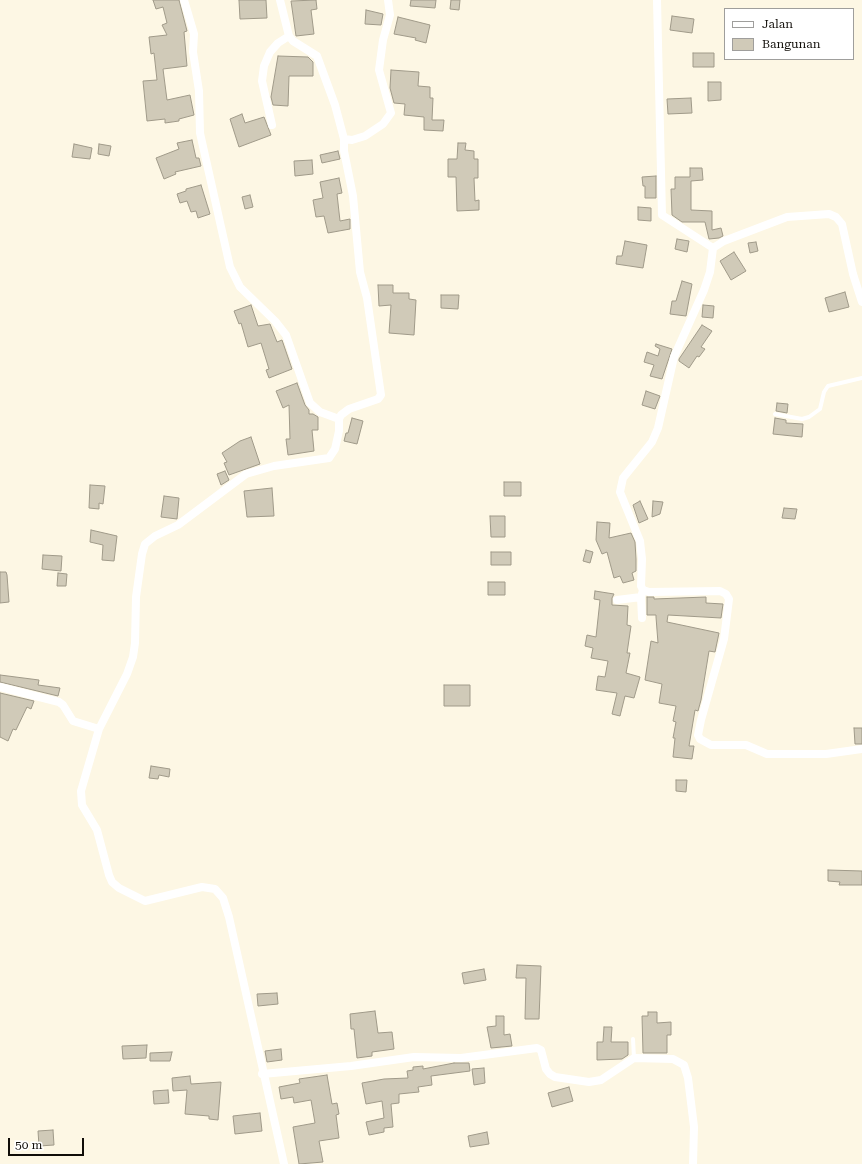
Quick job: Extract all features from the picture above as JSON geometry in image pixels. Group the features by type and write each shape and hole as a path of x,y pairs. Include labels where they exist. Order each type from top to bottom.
{"street":[{"path":"184,0 194,34 193,52 199,91 200,133 230,267 240,287 275,321 286,335 310,403 320,412 338,419"},
{"path":"280,0 288,36 317,56 332,95 344,139 344,150 353,196 360,272 367,298 382,392 378,399 343,412 338,419 340,431 334,453 329,458 274,466 246,474 178,525 155,536 145,544 142,554 136,597 135,642 133,657 124,680 99,729 81,790 82,805 97,830 112,882 131,895 145,901 202,887 214,889 223,898 262,1074 284,1164"},
{"path":"344,139 352,140 365,136 383,124 391,113 379,70 383,40 390,15 388,0"},
{"path":"657,0 662,215 713,248"},
{"path":"272,125 262,81 264,66 270,52 278,43 288,36"},
{"path":"713,248 724,241 787,217 829,214 836,217 842,224 853,274 862,302"},
{"path":"642,618 642,559 640,542 631,517 621,498 621,485 623,478 652,442 658,428 674,357 704,290 710,272 713,248"},
{"path":"617,600 649,592 720,591 728,596 724,639 698,736 704,743 711,745 746,745 767,754 826,754 862,749"},
{"path":"0,687 58,702 63,705 73,721 99,729"},
{"path":"262,1074 358,1065 414,1057 460,1058 537,1048 541,1050 546,1069 550,1074 555,1077 589,1082 601,1080 634,1058 673,1059 684,1065 688,1078 694,1127 693,1164"}],"lane":[{"path":"775,414 802,419 809,417 820,409 824,392 828,386 862,378"},
{"path":"633,1039 634,1058"}],"building":[{"path":"153,0 179,0 187,31 184,32 187,66 163,69 167,100 190,95 194,115 179,119 179,121 165,123 165,119 147,121 143,81 157,80 154,53 151,54 149,37 167,35 162,25 167,23 163,7 156,9"},
{"path":"239,0 266,0 267,18 240,19"},
{"path":"316,0 317,9 311,10 314,34 296,36 291,1"},
{"path":"411,0 436,0 435,8 410,6"},
{"path":"451,0 460,0 459,10 450,9"},
{"path":"366,10 383,14 381,25 365,24"},
{"path":"672,16 694,19 692,33 670,30"},
{"path":"398,17 430,25 426,43 415,40 416,38 394,34"},
{"path":"693,53 714,53 714,67 693,67"},
{"path":"278,56 308,57 313,62 313,76 289,76 288,106 273,105 271,97"},
{"path":"391,70 419,72 418,86 430,87 430,98 433,98 432,120 444,120 443,131 424,130 424,117 404,115 405,104 394,103 390,88"},
{"path":"708,82 721,82 721,100 708,101"},
{"path":"691,98 692,113 668,114 667,99"},
{"path":"242,114 245,123 264,117 271,135 239,147 230,119"},
{"path":"192,140 196,158 199,158 201,166 175,172 176,174 164,179 156,158 179,149 177,143"},
{"path":"458,143 466,143 465,150 474,151 474,159 478,159 478,178 474,178 475,201 479,200 479,210 457,211 456,177 448,177 448,159 457,159"},
{"path":"74,144 92,148 90,159 72,157"},
{"path":"99,144 111,146 109,156 98,154"},
{"path":"338,151 340,159 322,163 320,155"},
{"path":"312,160 313,174 295,176 294,161"},
{"path":"690,168 702,168 703,180 691,181 691,210 712,211 712,230 721,228 723,236 719,238 709,239 705,222 682,222 672,215 671,189 675,189 675,177 690,177"},
{"path":"656,176 656,198 645,198 645,186 643,186 642,177"},
{"path":"339,178 342,193 337,194 340,221 350,219 350,229 328,233 324,216 316,217 313,200 323,198 320,182"},
{"path":"201,185 210,214 198,218 196,211 191,212 187,201 180,203 177,194 186,191 186,189"},
{"path":"250,195 253,207 245,209 242,197"},
{"path":"638,207 651,208 651,221 638,220"},
{"path":"677,239 689,241 687,252 675,249"},
{"path":"625,241 647,245 643,268 616,264 617,256 622,256"},
{"path":"756,242 758,251 750,253 748,243"},
{"path":"734,252 746,271 731,280 720,261"},
{"path":"682,281 692,284 686,316 670,314 672,301 676,301"},
{"path":"378,285 393,285 393,293 409,293 409,299 416,300 414,335 389,333 391,305 379,306"},
{"path":"845,292 849,307 829,312 825,298"},
{"path":"441,295 459,295 458,309 441,308"},
{"path":"251,305 258,326 270,324 277,342 282,340 292,369 269,378 266,370 269,369 261,343 248,347 241,323 239,324 234,311"},
{"path":"703,305 714,306 713,318 702,317"},
{"path":"702,325 712,331 701,347 705,349 699,357 697,356 689,368 679,361 679,359"},
{"path":"656,344 672,349 662,379 650,376 654,365 644,362 647,352 658,356 660,349 655,346"},
{"path":"297,383 305,405 309,410 309,414 313,414 318,417 318,430 312,430 314,451 288,455 286,439 290,439 289,405 283,408 276,391"},
{"path":"646,391 660,396 655,409 642,405"},
{"path":"777,403 788,404 787,413 776,411"},
{"path":"352,418 363,421 357,444 344,441"},
{"path":"775,418 786,420 786,423 803,424 802,437 773,434"},
{"path":"251,437 260,464 229,475 224,463 227,462 222,453 240,441"},
{"path":"225,471 229,480 221,485 217,474"},
{"path":"504,482 521,482 521,496 504,496"},
{"path":"90,485 105,486 103,504 99,503 99,509 89,508"},
{"path":"272,488 274,516 247,517 244,491"},
{"path":"164,496 179,498 177,519 161,517"},
{"path":"640,501 648,519 639,523 633,505"},
{"path":"653,501 663,502 660,514 652,517"},
{"path":"784,508 797,509 795,519 782,518"},
{"path":"490,516 505,516 505,537 491,537"},
{"path":"597,522 610,523 609,538 631,533 635,542 636,571 632,573 634,580 623,583 620,576 614,578 607,552 602,554 596,540"},
{"path":"91,530 117,536 114,561 102,560 103,545 90,542"},
{"path":"586,550 593,552 590,563 583,561"},
{"path":"491,552 511,552 511,565 491,565"},
{"path":"43,555 62,556 61,571 42,569"},
{"path":"0,572 6,572 7,575 9,602 0,603"},
{"path":"58,573 67,574 66,586 57,586"},
{"path":"488,582 505,582 505,595 488,595"},
{"path":"595,591 614,594 612,598 612,605 628,606 627,625 631,626 627,653 630,653 626,673 640,677 634,698 625,696 620,716 612,714 617,693 596,690 598,676 605,677 608,661 591,658 593,648 585,646 587,635 596,637 600,600 594,599"},
{"path":"647,597 654,597 654,599 706,597 706,603 723,604 721,618 668,615 667,622 719,633 715,652 709,651 701,700 698,711 695,710 689,746 694,746 692,759 673,757 675,738 673,738 676,722 673,721 676,706 659,703 662,684 645,680 651,641 658,643 656,615 647,615"},
{"path":"0,675 39,680 38,685 60,688 58,696 0,682"},
{"path":"444,685 470,685 470,706 444,706"},
{"path":"0,693 34,701 31,709 27,707 16,730 13,729 8,741 0,737"},
{"path":"854,728 862,728 862,744 855,744"},
{"path":"151,766 170,769 169,777 159,775 158,779 149,778"},
{"path":"676,780 687,780 686,792 676,791"},
{"path":"828,870 862,871 862,885 839,885 840,882 828,881"},
{"path":"517,965 541,966 539,1019 525,1019 526,978 516,978"},
{"path":"484,969 486,980 464,984 462,973"},
{"path":"277,993 278,1004 258,1006 257,994"},
{"path":"375,1011 378,1033 392,1032 394,1049 372,1052 372,1056 357,1058 354,1029 351,1029 350,1014"},
{"path":"648,1012 657,1012 657,1023 671,1022 671,1035 667,1035 667,1053 643,1053 642,1016 648,1016"},
{"path":"496,1016 504,1016 504,1035 510,1034 512,1046 491,1048 487,1027 496,1026"},
{"path":"604,1027 612,1027 611,1042 628,1042 628,1055 622,1059 597,1060 597,1042 603,1042"},
{"path":"147,1045 146,1058 123,1059 122,1046"},
{"path":"281,1049 282,1060 267,1062 265,1051"},
{"path":"172,1052 170,1061 150,1061 150,1053"},
{"path":"454,1063 469,1063 470,1071 431,1076 432,1085 418,1087 419,1092 399,1094 399,1103 391,1104 393,1127 384,1128 384,1132 369,1135 366,1122 384,1118 382,1101 366,1104 362,1083 384,1079 408,1078 407,1071 413,1070 413,1067 423,1066 423,1069"},
{"path":"484,1068 485,1083 474,1085 472,1069"},
{"path":"327,1075 332,1104 337,1103 339,1114 336,1115 339,1138 319,1141 323,1162 299,1164 293,1127 315,1123 311,1100 294,1103 293,1097 281,1099 279,1087 300,1083 299,1079"},
{"path":"190,1076 191,1084 221,1082 218,1120 209,1119 209,1116 185,1114 187,1090 173,1091 172,1078"},
{"path":"569,1087 573,1101 552,1107 548,1093"},
{"path":"168,1090 169,1103 154,1104 153,1091"},
{"path":"260,1113 262,1131 235,1134 233,1116"},
{"path":"53,1130 54,1145 39,1146 38,1131"},
{"path":"487,1132 489,1144 470,1147 468,1136"}]}
